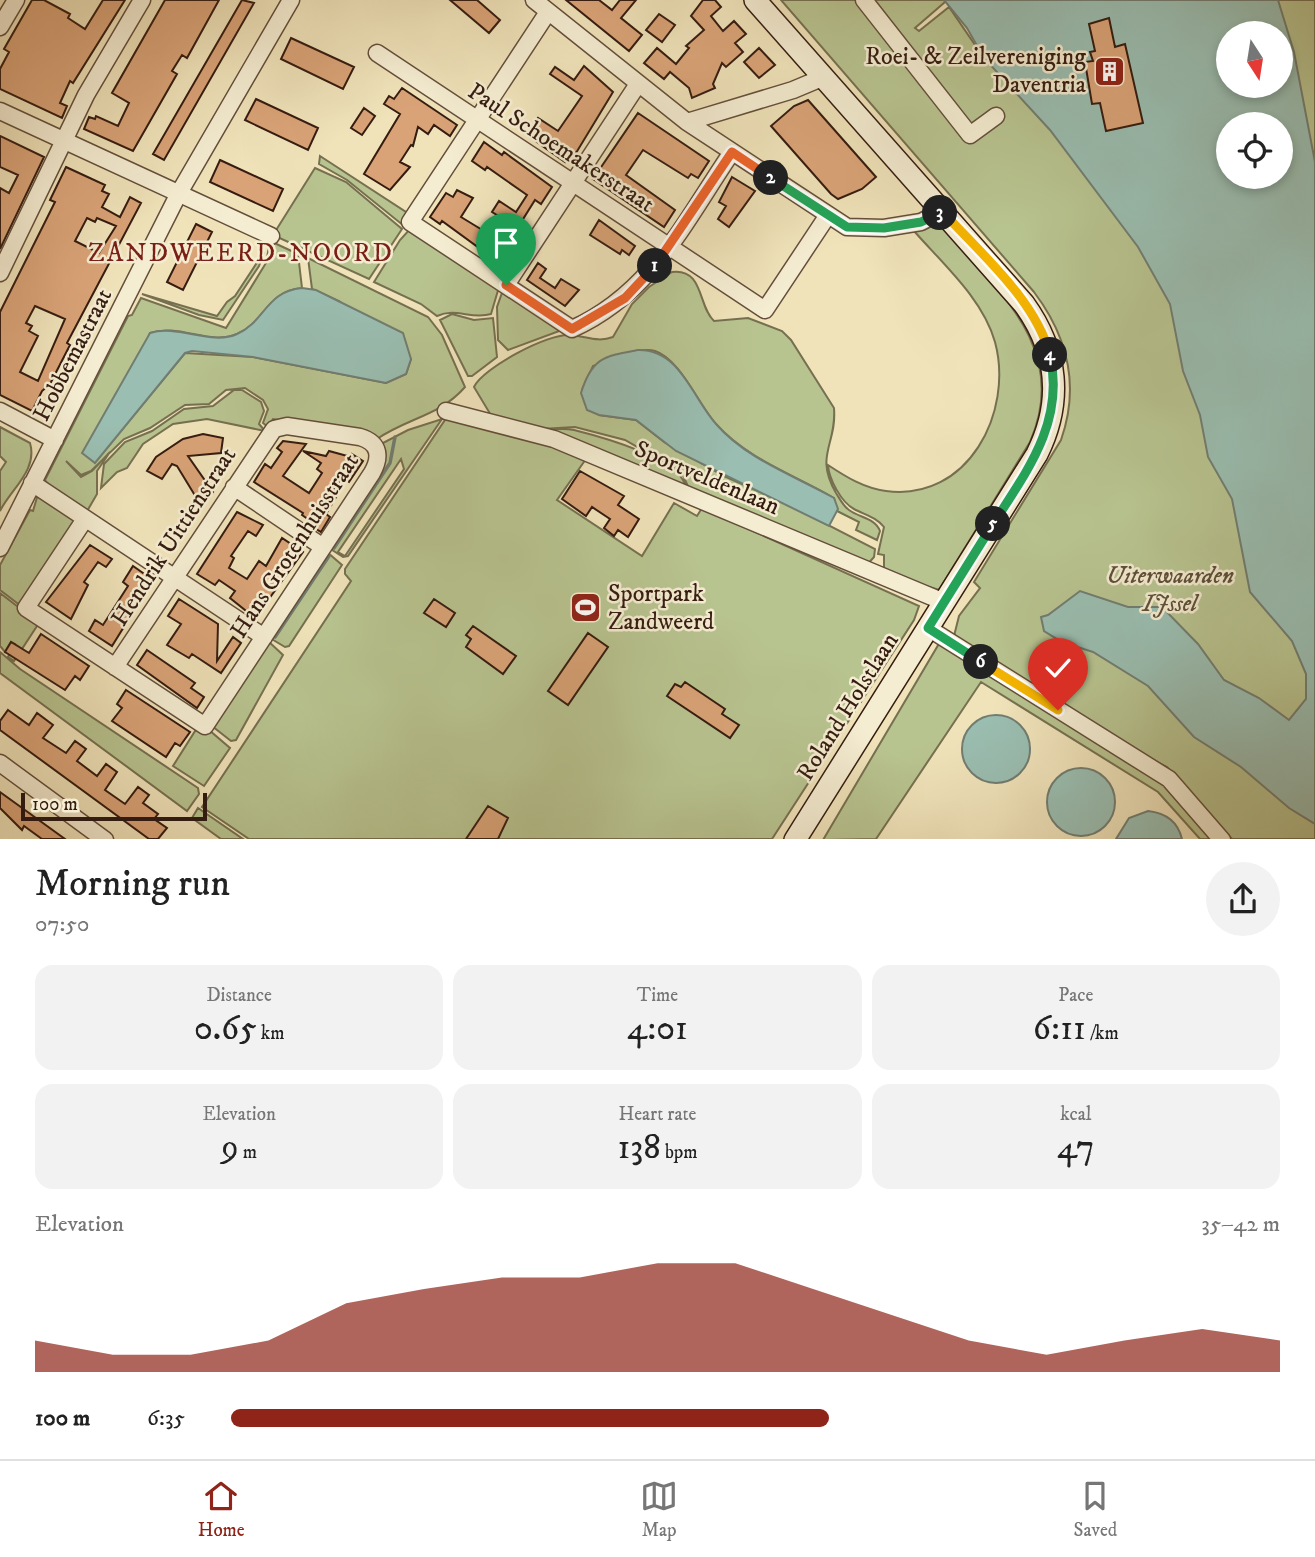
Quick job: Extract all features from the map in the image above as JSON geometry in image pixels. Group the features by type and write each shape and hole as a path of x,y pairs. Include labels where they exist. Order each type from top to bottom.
{"street":[{"path":"0,27 16,0"},
{"path":"0,273 86,95 142,0"},
{"name":"Hobbemastraat","path":"0,548 179,193 291,0"},
{"path":"534,0 687,122 847,227 884,228 921,222 942,211"},
{"name":"Roland Holstlaan","path":"755,0 1033,316 1048,347 1055,389 1051,420 1037,454 795,839"},
{"path":"864,0 970,135 996,116"},
{"path":"548,12 410,222 572,329 625,298 642,282 732,152"},
{"name":"Paul Schoemakerstraat","path":"377,53 765,310 828,215"},
{"path":"687,122 793,90 824,77"},
{"path":"506,285 638,84"},
{"path":"0,111 271,236"},
{"path":"0,411 55,440"},
{"name":"Sportveldenlaan","path":"446,411 554,439 944,603"},
{"name":"Hans Grotenhuisstraat","path":"115,667 205,726 377,463 378,451 369,440 360,437 287,426 277,427 271,432"},
{"name":"Hendrik Uittienstraat","path":"115,667 271,432"},
{"path":"32,483 264,637"},
{"path":"234,487 323,547"},
{"path":"85,519 26,608 115,667"},
{"path":"928,628 1169,779 1222,839"},
{"path":"0,763 105,839"}],"green space":[{"name":"Uiterwaarden IJssel","path":"781,0 944,0 945,2 915,28 919,31 949,7 984,58 1060,0 1315,0 1315,839 1232,839 1167,767 1110,739 954,636 959,616 980,588 974,582 1061,440 1067,420 1070,381 1067,363 1062,344 1046,309"},
{"path":"320,156 409,214 404,226 347,180 319,164"},
{"path":"315,168 346,182 402,229 369,279 273,235"},
{"path":"941,226 1005,298 1035,349 1041,378 1040,409 1030,442 939,590 884,573 884,555 878,554 884,527 870,516 849,506 833,483 828,465 848,478 870,487 886,491 915,491 940,482 962,467 978,447 990,423 998,396 999,369 995,342 972,297 914,231"},
{"path":"410,229 499,287 491,314 477,316 451,313 437,316 421,304 374,282"},
{"path":"270,241 298,254 302,288 281,295 254,323 227,337 216,338 172,331 150,333 94,463 185,353 253,357 386,383 406,374 411,359 339,301 312,289 308,258 428,317 442,335 465,387 434,411 377,439 359,432 273,419 268,427 263,423 268,409 263,400 245,388 226,390 209,404 185,405 150,428 124,439 97,471 97,494 86,513 51,489 45,480 128,316 132,315 141,298 226,328 266,263","holes":["103,459 92,471 81,477 66,461 81,475 91,471"]},
{"path":"264,252 259,266 223,320 199,315 142,294 217,316 235,296"},
{"path":"672,272 682,272 690,276 714,321 748,318 782,331 791,340 834,408 826,459 830,480 847,508 878,527 880,531 877,540 856,530 859,522 837,511 834,498 757,457 728,436 709,415 681,372 655,351 632,352 593,366 582,390 599,415 636,420 664,442 724,476 791,506 875,549 874,557 866,566 690,491 682,473 625,440 575,427 541,429 492,417 474,387 480,379 517,353 547,340 570,335 597,339 613,337 632,304 649,287"},
{"path":"503,290 562,330 508,350 498,340 497,307"},
{"path":"452,314 474,320 493,318 497,357 472,376 468,376 440,320"},
{"path":"234,390 242,390 261,402 264,411 259,424 265,431 207,419 173,424 143,444 127,468 117,472 101,488 104,464 125,442 152,431 184,409 213,406"},
{"name":"Sportpark Zandweerd","path":"447,417 534,438 586,459 557,500 642,556 674,503 697,516 702,508 919,606 914,620 772,839 249,839 202,807 351,581 345,574 345,569"},
{"path":"442,419 348,556 343,557 329,548 381,444 408,430","holes":["401,459 404,469 345,556 338,552"]},
{"path":"0,427 30,443 31,453 27,471 0,511 0,471 6,462 0,456"},
{"path":"546,430 574,430 639,451 672,468 682,479 686,490"},
{"path":"38,494 75,518 75,524 21,606 0,590 0,565 30,510 33,511"},
{"path":"327,552 342,565 289,646 285,647 270,638"},
{"path":"0,593 39,623 14,661 8,657 15,644 11,642 5,652 0,646"},
{"path":"268,641 283,655 236,740 231,741 212,726"},
{"path":"940,642 1160,776 1217,839 1200,839 1158,792 981,682 876,839 824,839"},
{"path":"0,652 20,669 198,788 199,794 187,811 0,673"},
{"path":"197,728 206,734 209,730 230,748 204,786 173,766"},
{"path":"198,808 243,839 221,839 192,818"}],"water":[{"path":"944,0 1278,0 1284,21 1216,21 1216,98 1293,98 1293,49 1315,162 1315,824 1289,808 1241,767 1194,737 1148,686 1093,652 1062,642 1044,631 1041,617 1048,615 1080,591 1128,607 1162,607 1198,644 1224,680 1259,698 1289,720 1306,699 1306,674 1292,641 1250,592 1232,499 1208,457 1200,415 1183,371 1170,304 1138,247 1050,130 984,58 967,28"},
{"path":"302,288 316,290 403,333 411,359 406,374 386,383 253,357 192,351 185,353 95,463 82,453 150,333 172,331 205,337 227,337 246,329 281,295"},
{"path":"638,350 665,357 675,366 716,424 742,447 834,498 838,509 829,526 676,451 636,420 599,415 587,410 581,393 595,365 608,357"},
{"path":"996,715 1009,718 1020,725 1027,736 1030,749 1027,762 1020,773 1009,780 996,783 983,780 972,773 965,762 962,749 965,736 972,725 983,718"},
{"path":"1081,768 1094,771 1105,778 1112,789 1115,802 1112,815 1105,826 1094,833 1081,836 1068,833 1057,826 1050,815 1047,802 1050,789 1057,778 1068,771"},
{"path":"1148,811 1170,819 1178,828 1182,839 1116,839 1129,818"}],"building":[{"path":"32,0 44,0 70,14 68,18 85,29 103,0 125,0 73,83 70,81 60,103 67,106 62,118 0,89 0,69 9,52 4,49"},
{"path":"165,0 219,0 187,58 182,55 172,71 177,74 133,151 84,129 89,117 95,119 96,116 118,126 129,103 112,93"},
{"path":"242,0 254,3 164,160 153,154"},
{"path":"450,0 477,0 500,20 489,33"},
{"path":"566,0 599,0 612,10 620,0 636,0 621,18 642,35 629,51"},
{"path":"703,0 715,0 721,7 711,16 723,31 734,21 746,34 735,43 743,52 726,67 722,63 713,84 715,88 692,98 689,88 670,72 664,79 644,63 657,48 676,64 689,48 686,46 704,30 691,16"},
{"path":"659,14 675,25 662,42 646,30"},
{"name":"Roei- & Zeilvereniging Daventria","path":"1109,18 1115,47 1125,44 1143,123 1106,131 1100,103 1092,104 1085,62 1093,61 1090,52 1095,51 1089,24"},
{"path":"291,38 354,67 343,89 281,59"},
{"path":"759,48 775,65 759,78 744,62"},
{"path":"584,66 613,92 576,153 572,151 565,162 527,135 538,118 558,131 582,96 550,74 555,67 574,80"},
{"path":"402,88 457,125 450,136 434,125 428,134 418,127 413,146 411,145 400,162 410,167 390,190 364,174 400,114 384,104 389,96 394,99"},
{"path":"256,99 318,128 308,150 245,120"},
{"path":"808,100 876,177 862,189 838,199 771,126 794,106"},
{"path":"364,108 375,116 362,135 351,128"},
{"path":"638,113 709,161 698,178 691,174 688,178 643,150 626,175 675,210 664,227 593,179"},
{"path":"0,136 44,157 0,249 0,188 9,193 18,175 0,167"},
{"path":"484,142 502,155 504,152 552,187 541,204 535,200 520,224 525,227 501,264 442,221 440,224 430,217 446,193 453,197 457,190 473,198 461,217 502,242 513,225 492,212 499,201 516,212 527,195 487,167 485,170 472,161"},
{"path":"220,160 283,189 273,211 210,182"},
{"path":"66,167 105,185 102,191 109,194 102,207 120,217 130,197 141,203 67,343 70,345 50,384 42,391 32,411 0,395 0,312 55,202 50,200","holes":["87,218 95,222 97,218 116,226 99,253 75,241","35,306 65,319 38,381 20,372 38,336 29,331 32,326 26,323"]},
{"path":"732,177 755,191 729,227 718,219 726,206 719,202"},
{"path":"599,220 635,246 629,255 622,250 620,254 590,235"},
{"path":"196,224 212,232 183,290 167,282"},
{"path":"538,263 546,269 540,278 555,288 561,279 579,290 565,306 527,280"},
{"path":"203,434 223,438 221,453 188,456 213,492 202,507 177,466 172,464 162,479 147,471 156,457 183,439"},
{"path":"283,441 306,444 283,476 309,493 322,473 317,469 321,463 303,451 326,456 329,451 351,457 352,454 363,461 349,482 342,478 331,494 336,497 326,514 330,517 321,532 310,525 312,522 302,515 303,513 254,482 265,464 271,468 282,452 277,448"},
{"path":"580,471 624,496 618,505 639,519 628,537 618,530 614,536 604,528 610,519 592,507 586,516 562,499"},
{"path":"237,512 263,525 256,536 248,531 231,556 234,558 229,568 247,579 259,561 266,566 282,538 303,552 255,618 230,598 235,591 219,580 215,585 197,574"},
{"path":"90,545 112,559 106,567 98,562 84,582 88,585 71,619 46,602"},
{"path":"133,566 153,580 112,646 89,631 95,620 103,625 128,586 123,582"},
{"path":"179,599 218,624 217,661 233,637 241,643 221,673 192,654 189,658 167,645 181,624 168,616"},
{"path":"434,599 455,613 446,627 424,613"},
{"path":"473,626 516,656 503,674 466,647 471,639 466,635"},
{"path":"588,633 608,647 568,705 548,691"},
{"path":"41,634 89,666 80,680 75,676 65,690 5,652 11,642 29,653"},
{"path":"147,650 195,683 191,688 204,697 197,708 137,665"},
{"path":"685,682 725,709 722,714 739,725 730,738 667,696 675,684 681,687"},
{"path":"126,690 190,732 180,746 175,743 166,757 112,721 122,708 117,704"},
{"path":"8,710 29,725 37,713 53,725 43,738 66,753 75,741 86,749 77,761 97,776 106,764 117,772 105,790 125,804 138,787 149,795 143,803 158,814 154,819 167,828 158,839 149,839 0,730 0,721"},
{"path":"0,792 65,839 42,839 24,826 22,830 0,808"},
{"path":"488,806 508,818 498,839 466,839"}],"waterway":[{"path":"334,548 390,463 395,437"},
{"path":"275,637 329,556"}],"place":[{"name":"Roei- & Zeilvereniging Daventria","path":"1109,71"},
{"name":"Sportpark Zandweerd","path":"585,608"}],"district":[{"name":"ZANDWEERD-NOORD","path":"241,253"}],"route":[{"path":"506,285 572,329 606,312 625,298 656,265 732,152 847,227 884,228 921,222 942,211 1033,316 1051,356 1055,398 1051,420 1037,454 928,628 1058,710"}]}
